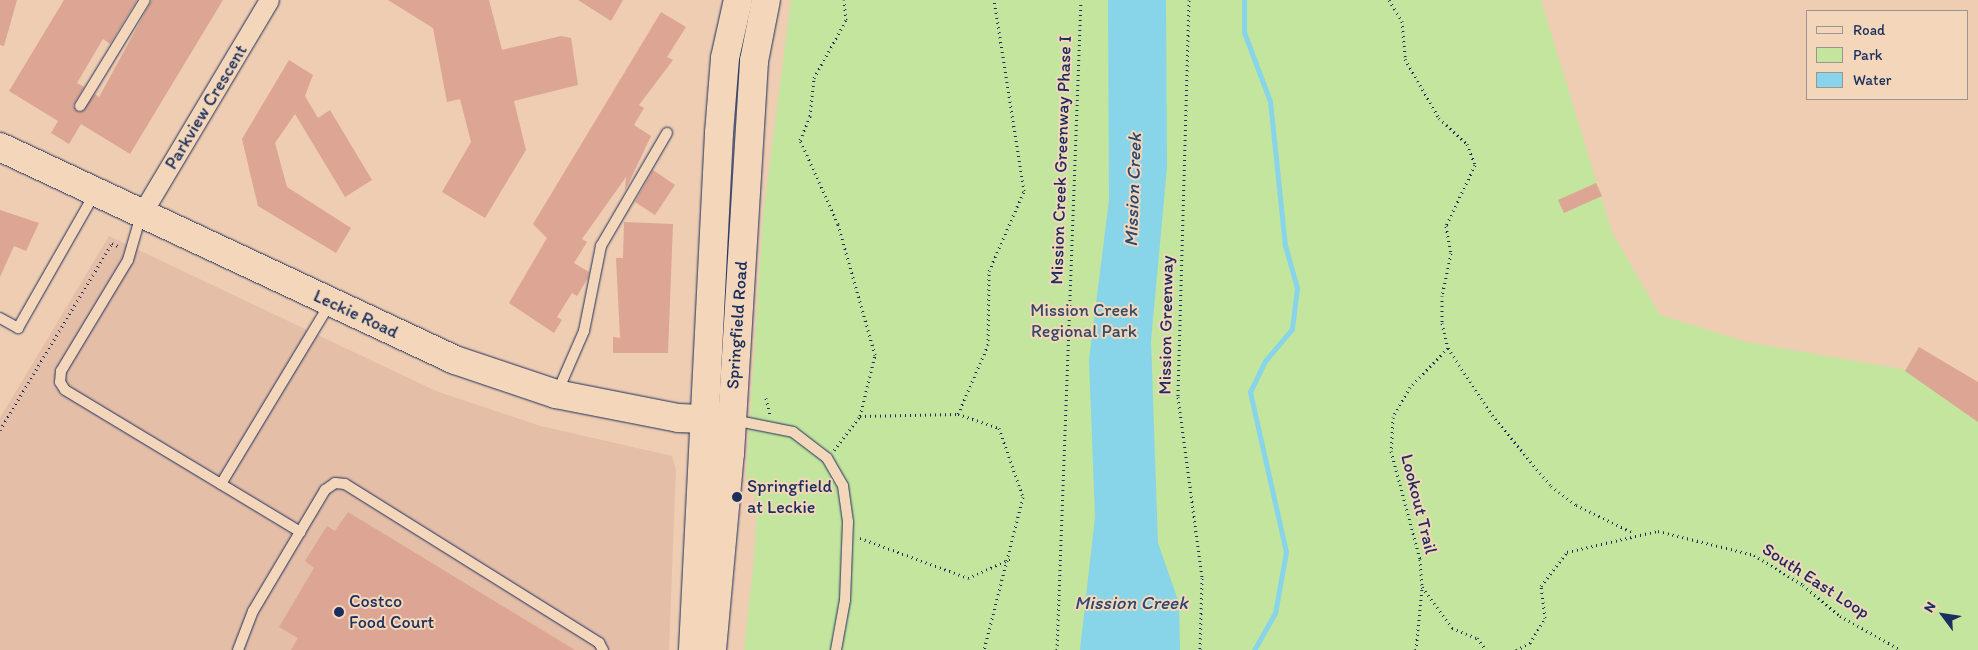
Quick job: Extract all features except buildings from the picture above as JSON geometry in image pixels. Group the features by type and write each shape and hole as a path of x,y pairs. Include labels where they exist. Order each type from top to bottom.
{"main road":[{"name":"Springfield Road","path":"693,650 702,419 718,133 725,58 738,0"},
{"name":"Springfield Road","path":"712,650 731,420 754,61 766,0"},
{"name":"Leckie Road","path":"0,147 455,360 556,394 702,419 731,420"}],"street":[{"name":"Parkview Crescent","path":"142,213 269,0"}],"lane":[{"path":"80,106 145,0"},
{"path":"556,394 584,330 601,246 667,133"},
{"path":"0,318 18,328 95,192"},
{"path":"142,213 130,252 61,371 60,382 65,390 300,532"},
{"path":"221,484 330,302"},
{"path":"731,420 793,432 828,458 843,486 848,534 845,600 836,650"},
{"path":"238,650 253,611 325,490 335,483 345,484 599,643 603,650"}],"path":[{"path":"828,458 860,416 875,355 838,224 800,140 810,116 814,78 846,20 844,0"},
{"path":"958,414 988,345 988,271 1024,191 994,0"},
{"name":"Mission Creek Greenway Phase I","path":"1057,650 1081,0"},
{"name":"Mission Greenway","path":"1189,0 1178,398 1202,578 1200,650"},
{"path":"1389,0 1402,21 1404,59 1439,118 1467,144 1475,165 1446,226 1451,253 1442,296 1442,323 1448,348 1492,415 1552,486 1576,505 1634,534"},
{"path":"0,430 112,243 130,252"},
{"name":"Lookout Trail","path":"1416,650 1422,587 1420,559 1391,451 1393,416 1410,387 1448,348"},
{"path":"860,416 958,414 999,428 1023,497 1010,559 984,650"},
{"name":"South East Loop","path":"1516,650 1530,644 1545,618 1541,586 1567,552 1634,534 1658,532 1754,555 1803,585 1840,616 1901,650"},
{"path":"848,534 968,578 1010,559"},
{"path":"1422,587 1452,628 1477,638 1486,650"}],"shaded area":[{"path":"109,236 436,391 541,426 672,456 676,469 669,650 0,650 0,418"}],"green space":[{"name":"Mission Creek Regional Park","path":"791,0 1541,0 1612,232 1660,315 1747,342 1925,373 1978,387 1978,650 744,650 754,559 757,504 746,477 763,216"}],"water":[{"name":"Mission Creek","path":"1108,0 1166,0 1167,167 1151,341 1158,543 1179,603 1180,650 1080,650 1095,517 1089,360 1109,200"}],"waterway":[{"path":"1244,0 1244,32 1270,101 1285,245 1297,288 1292,329 1265,361 1250,392 1286,552 1275,613 1254,650"}],"place":[{"name":"Springfield at Leckie","path":"737,497"},
{"name":"Costco Food Court","path":"339,612"}]}
